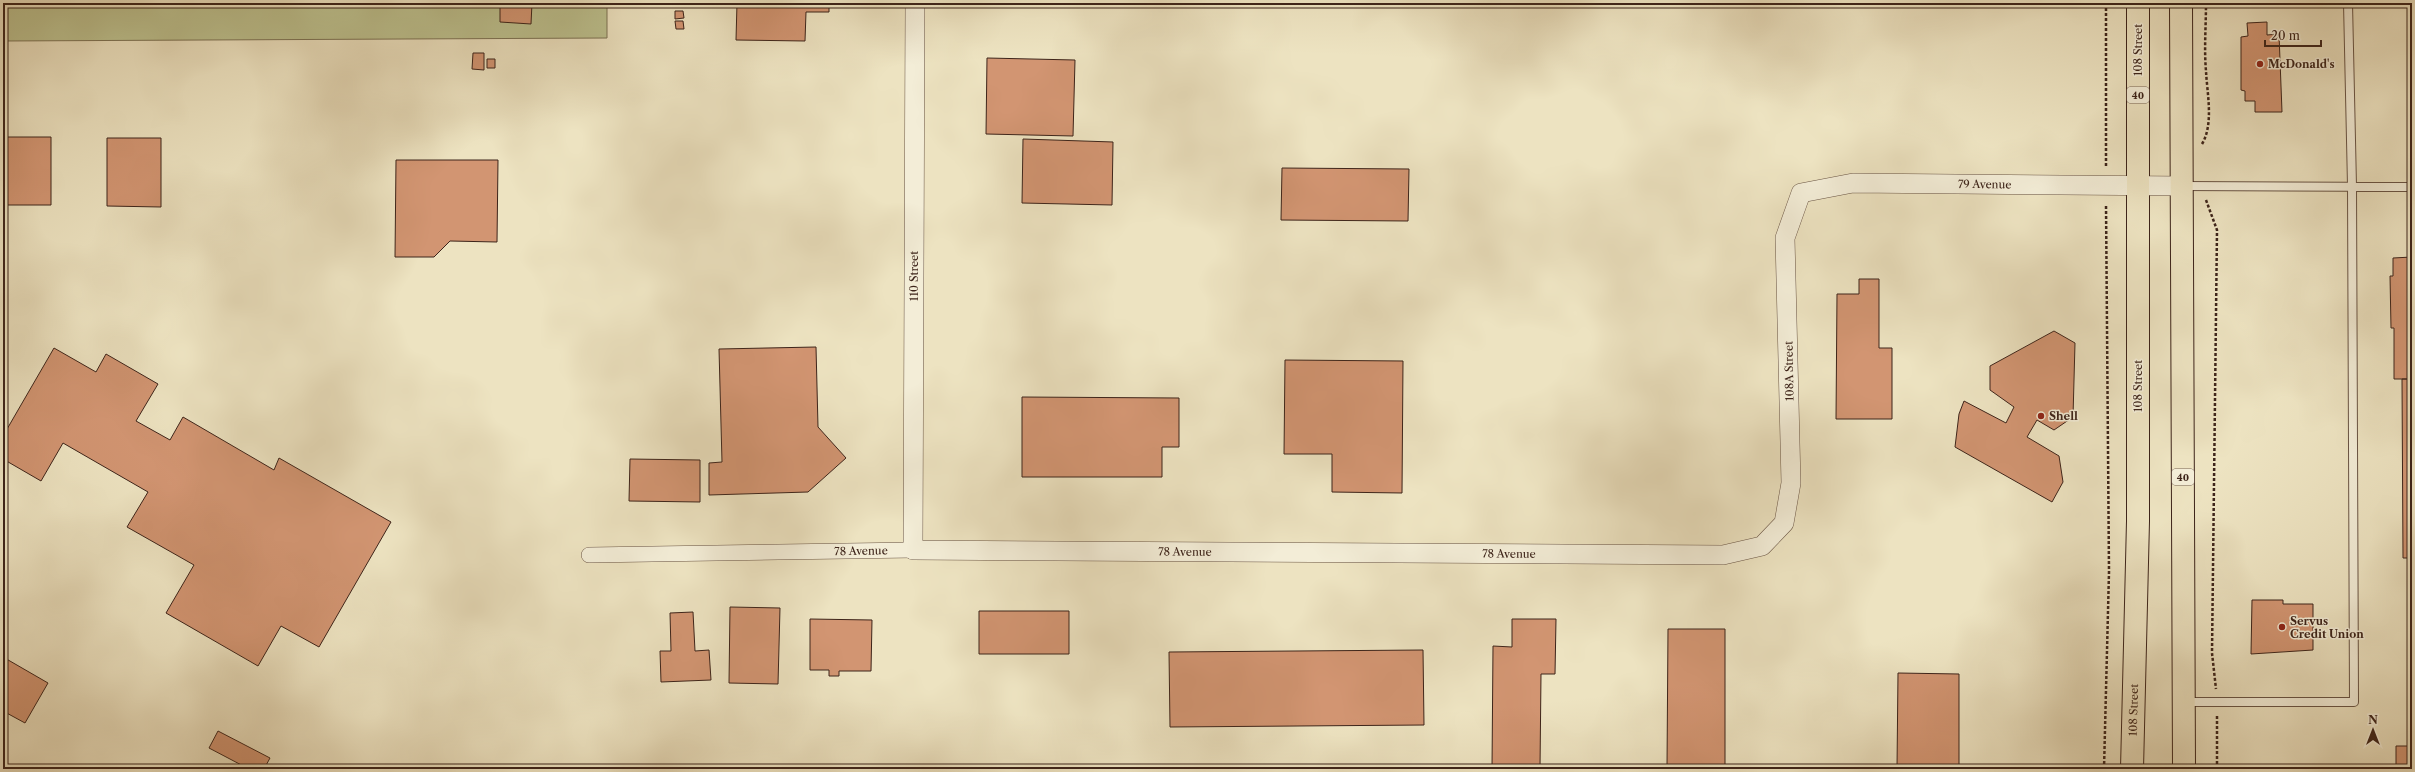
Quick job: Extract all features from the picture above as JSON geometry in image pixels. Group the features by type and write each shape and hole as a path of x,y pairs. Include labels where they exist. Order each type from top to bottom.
{"main road":[{"name":"108 Street","path":"2132,769 2138,521 2138,3"},
{"name":"40","path":"2181,3 2192,186 2184,769"}],"street":[{"name":"110 Street","path":"913,550 915,3"},
{"name":"79 Avenue","path":"1796,206 1800,192 1853,183 2137,187 2192,186"},
{"name":"108A Street","path":"1774,533 1784,523 1792,483 1785,238 1796,206"},
{"name":"78 Avenue","path":"589,554 913,550 1723,555 1762,546 1774,533"}],"lane":[{"path":"2184,702 2354,702 2352,186 2348,3"},
{"path":"2192,186 2412,187"}],"path":[{"path":"2104,769 2109,572 2106,3"},
{"path":"2201,146 2207,136 2209,92 2206,72 2206,3"},
{"path":"2192,186 2217,230 2212,653 2218,702 2217,769"}],"green space":[{"path":"3,3 607,3 607,38 3,41"}],"building":[{"path":"500,3 532,3 531,24 500,22"},
{"path":"737,3 829,3 829,12 806,12 805,41 736,40"},
{"path":"675,11 683,11 684,18 675,19"},
{"path":"675,21 683,21 684,29 676,29"},
{"name":"McDonald's","path":"2267,22 2267,35 2279,34 2282,112 2255,112 2255,101 2245,101 2245,91 2241,90 2241,37 2248,36 2247,23"},
{"path":"473,53 484,53 484,70 472,69"},
{"path":"987,58 1075,60 1073,136 986,134"},
{"path":"487,59 495,59 495,68 487,68"},
{"path":"3,137 51,137 51,205 3,205"},
{"path":"107,138 161,138 161,207 107,206"},
{"path":"1023,139 1113,142 1112,205 1022,203"},
{"path":"396,160 498,160 497,242 450,241 434,257 395,257"},
{"path":"1282,168 1409,169 1408,221 1281,220"},
{"path":"2412,257 2412,379 2394,379 2394,328 2391,328 2390,276 2393,276 2393,258"},
{"path":"1859,279 1879,279 1879,348 1892,348 1892,419 1836,419 1837,294 1859,294"},
{"name":"Shell","path":"2054,331 2075,343 2073,417 2054,430 2037,420 2027,437 2059,456 2063,482 2052,502 1955,447 1959,414 1964,401 2006,423 2014,407 1990,390 1990,366"},
{"path":"816,347 818,427 846,458 808,492 709,495 709,463 722,462 719,349"},
{"path":"54,348 96,372 106,354 158,384 136,421 170,440 183,417 274,470 279,458 391,522 319,647 281,626 258,666 166,613 194,565 127,527 148,492 63,443 41,481 3,459 3,436"},
{"path":"1285,360 1403,361 1402,493 1332,492 1332,454 1284,454"},
{"path":"2402,379 2412,379 2412,558 2403,558"},
{"path":"1022,397 1179,398 1179,447 1162,447 1162,477 1022,477"},
{"path":"630,459 700,460 700,502 629,501"},
{"name":"Servus Credit Union","path":"2252,600 2283,600 2283,604 2313,604 2313,650 2251,654"},
{"path":"730,607 780,608 778,684 729,683"},
{"path":"979,611 1069,611 1069,654 979,654"},
{"path":"693,612 695,651 709,650 711,680 661,682 660,651 671,651 670,613"},
{"path":"810,619 872,620 871,671 839,671 839,676 829,676 829,670 810,670"},
{"path":"1512,619 1556,619 1555,674 1541,674 1540,769 1492,769 1493,646 1512,647"},
{"path":"1668,629 1725,629 1725,769 1667,769"},
{"path":"1423,650 1424,725 1170,727 1169,652"},
{"path":"3,657 48,683 25,723 3,711"},
{"path":"1898,673 1959,674 1959,769 1897,769"},
{"path":"218,731 270,758 264,769 249,769 209,748"},
{"path":"2396,746 2412,746 2412,769 2396,769"}],"place":[{"name":"McDonald's","path":"2260,64"},
{"name":"Shell","path":"2041,416"},
{"name":"Servus Credit Union","path":"2282,627"}]}
